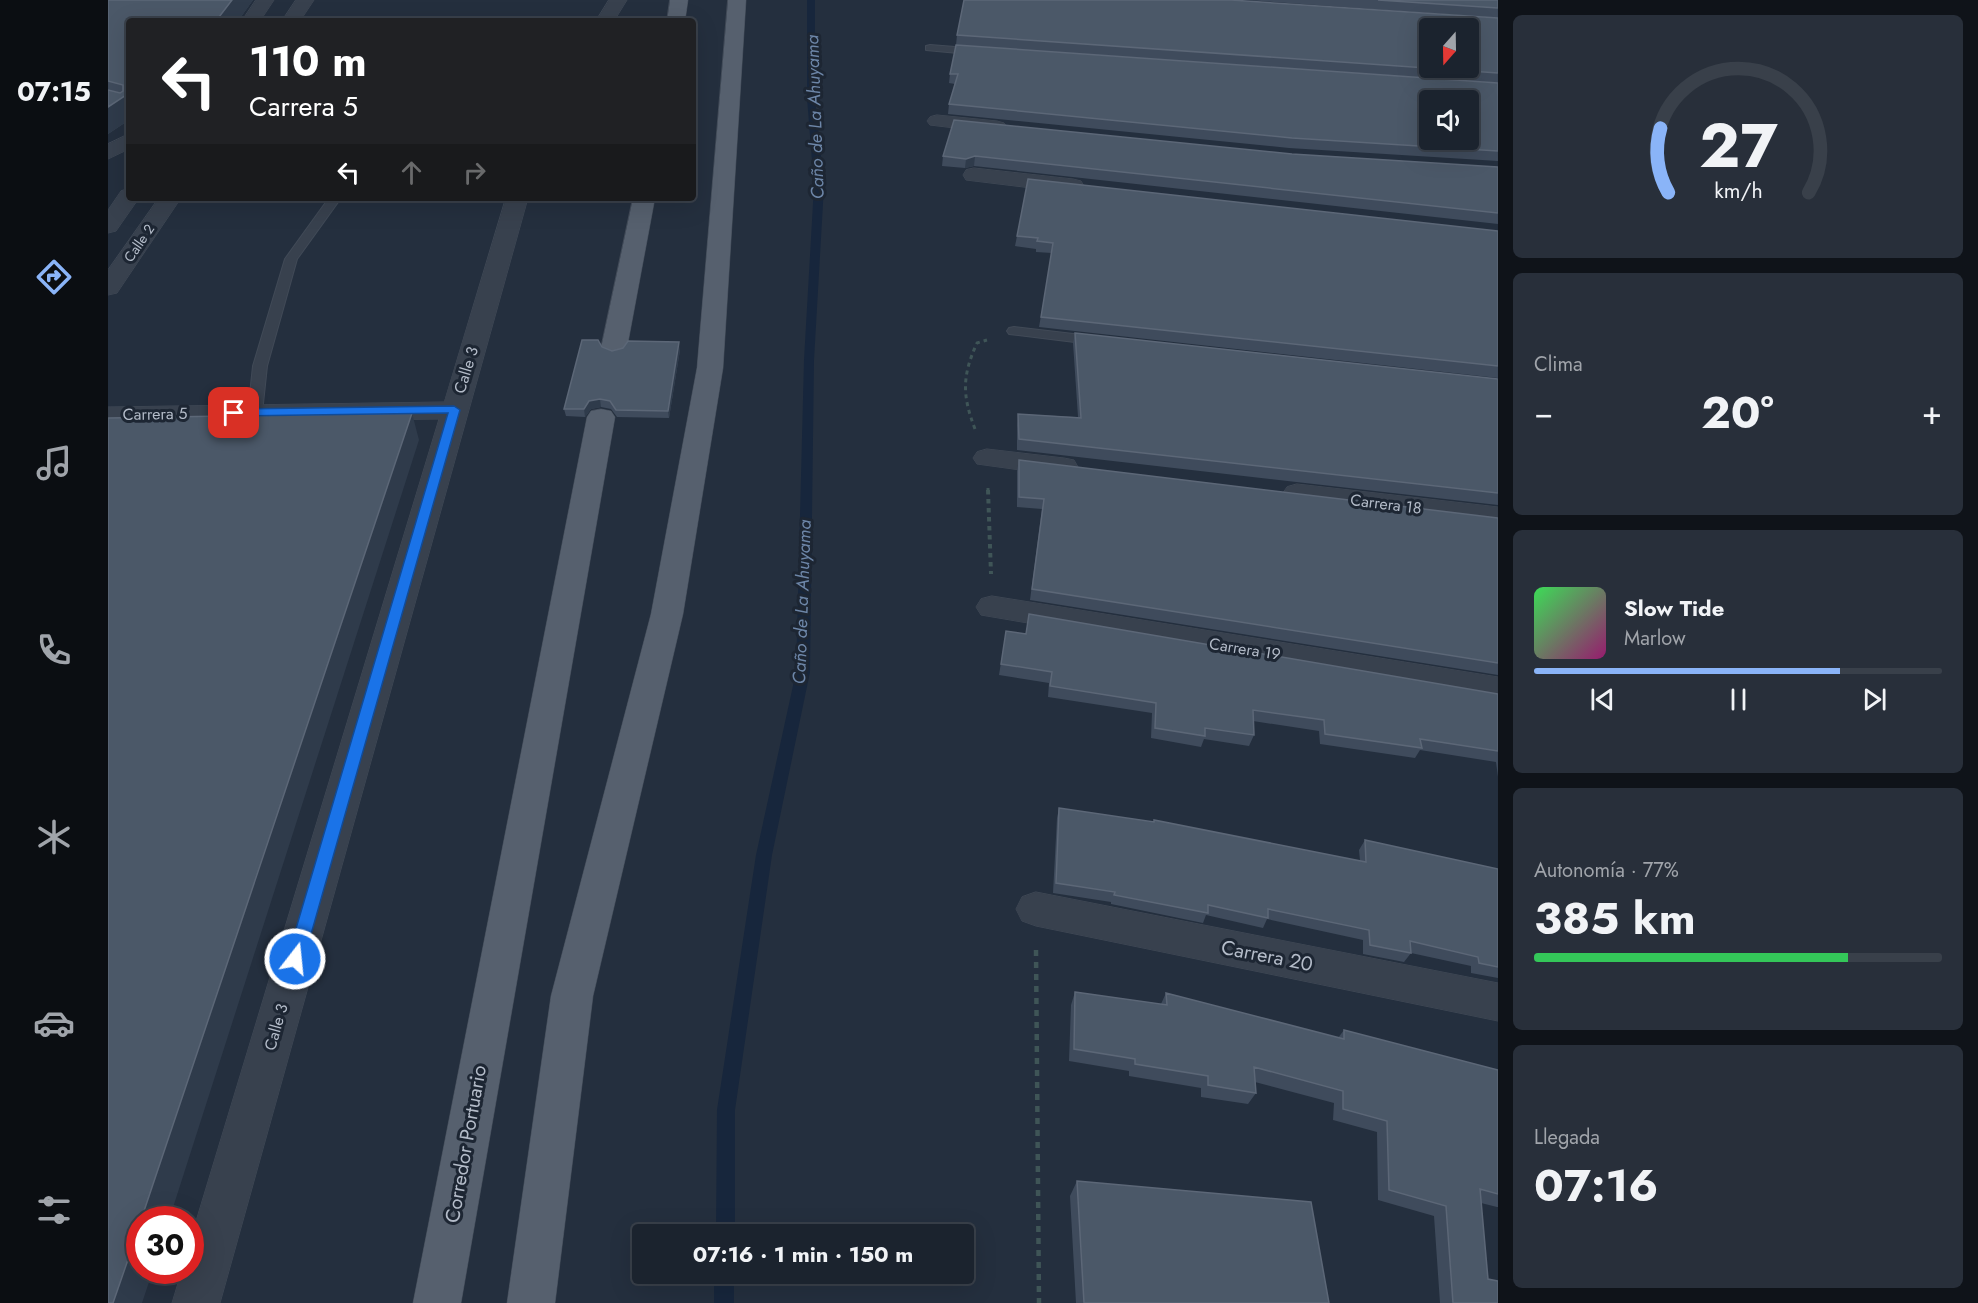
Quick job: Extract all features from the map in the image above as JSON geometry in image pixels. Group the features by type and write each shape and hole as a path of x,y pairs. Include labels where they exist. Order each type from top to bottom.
{"main road":[{"path":"676,18 679,0"},
{"path":"531,1303 572,996 668,614 710,368 736,0"},
{"path":"614,348 643,201"},
{"name":"Corredor Portuario","path":"437,1303 494,984 601,417"}],"street":[{"path":"253,18 265,0"},
{"path":"293,18 305,0"},
{"path":"607,18 618,0"},
{"path":"937,121 1019,129"},
{"path":"108,153 126,142"},
{"path":"974,175 1092,188"},
{"path":"108,226 126,200"},
{"name":"Calle 2","path":"108,288 168,201"},
{"name":"Calle 3","path":"196,1303 516,201"},
{"name":"Carrera 5","path":"108,415 454,410"},
{"path":"987,458 1094,471"},
{"name":"Carrera 18","path":"1272,491 1498,517"},
{"name":"Carrera 19","path":"992,607 1498,690"},
{"name":"Carrera 20","path":"1036,909 1498,1002"}],"lane":[{"path":"930,48 990,52"},
{"path":"255,413 260,366 291,259 332,201"},
{"path":"1014,331 1108,342"}],"path":[{"path":"1036,909 1039,1303"}],"building":[{"path":"108,0 232,0 218,18 126,18 126,95 108,107 108,90 120,93 123,91 123,85 108,81"},
{"path":"964,0 1231,0 1498,18 1498,73 1479,72 1479,18 1419,18 1419,67 957,35"},
{"path":"1378,0 1498,0 1498,8"},
{"path":"956,45 1498,83 1498,151 1479,150 1479,90 1419,90 1419,146 1292,138 949,104 958,74 950,74"},
{"path":"954,120 1292,154 1498,167 1498,213 975,156 966,159 943,156"},
{"path":"1028,179 1498,231 1498,366 1041,317 1053,243 1037,241 1038,238 1017,236"},
{"path":"1075,333 1498,379 1498,493 1019,439 1018,414 1081,418"},
{"path":"582,340 598,340 602,347 612,351 623,348 628,341 679,342 668,411 616,410 610,401 600,399 589,401 584,409 564,409"},
{"path":"412,413 146,1206 126,1206 126,1265 113,1303 108,1303 108,418"},
{"path":"1019,460 1498,518 1498,663 1032,589 1044,499 1019,497"},
{"path":"1029,614 1498,694 1498,751 1420,739 1422,748 1325,734 1324,720 1253,710 1254,735 1205,728 1205,736 1155,728 1156,703 1050,686 1052,672 1001,664 1006,631 1026,634"},
{"path":"1059,808 1154,822 1154,820 1366,862 1365,840 1498,869 1498,967 1479,963 1478,957 1410,941 1411,953 1370,945 1369,930 1268,909 1268,918 1208,905 1208,913 1114,895 1115,892 1056,883"},
{"path":"1075,992 1167,1005 1166,993 1344,1039 1344,1030 1498,1070 1498,1194 1480,1189 1488,1279 1498,1281 1498,1303 1453,1303 1446,1206 1389,1190 1387,1121 1343,1109 1343,1091 1254,1067 1256,1093 1208,1085 1208,1076 1135,1064 1135,1059 1074,1049"},
{"path":"1077,1181 1311,1202 1329,1303 1084,1303"}],"waterway":[{"name":"Caño de La Ahuyama","path":"725,1224 726,1110 764,855 803,672 809,360 819,186 811,98 811,0"},
{"name":"Caño de La Ahuyama","path":"724,1284 724,1303"}],"route":[{"path":"234,413 454,410 295,959"}]}
